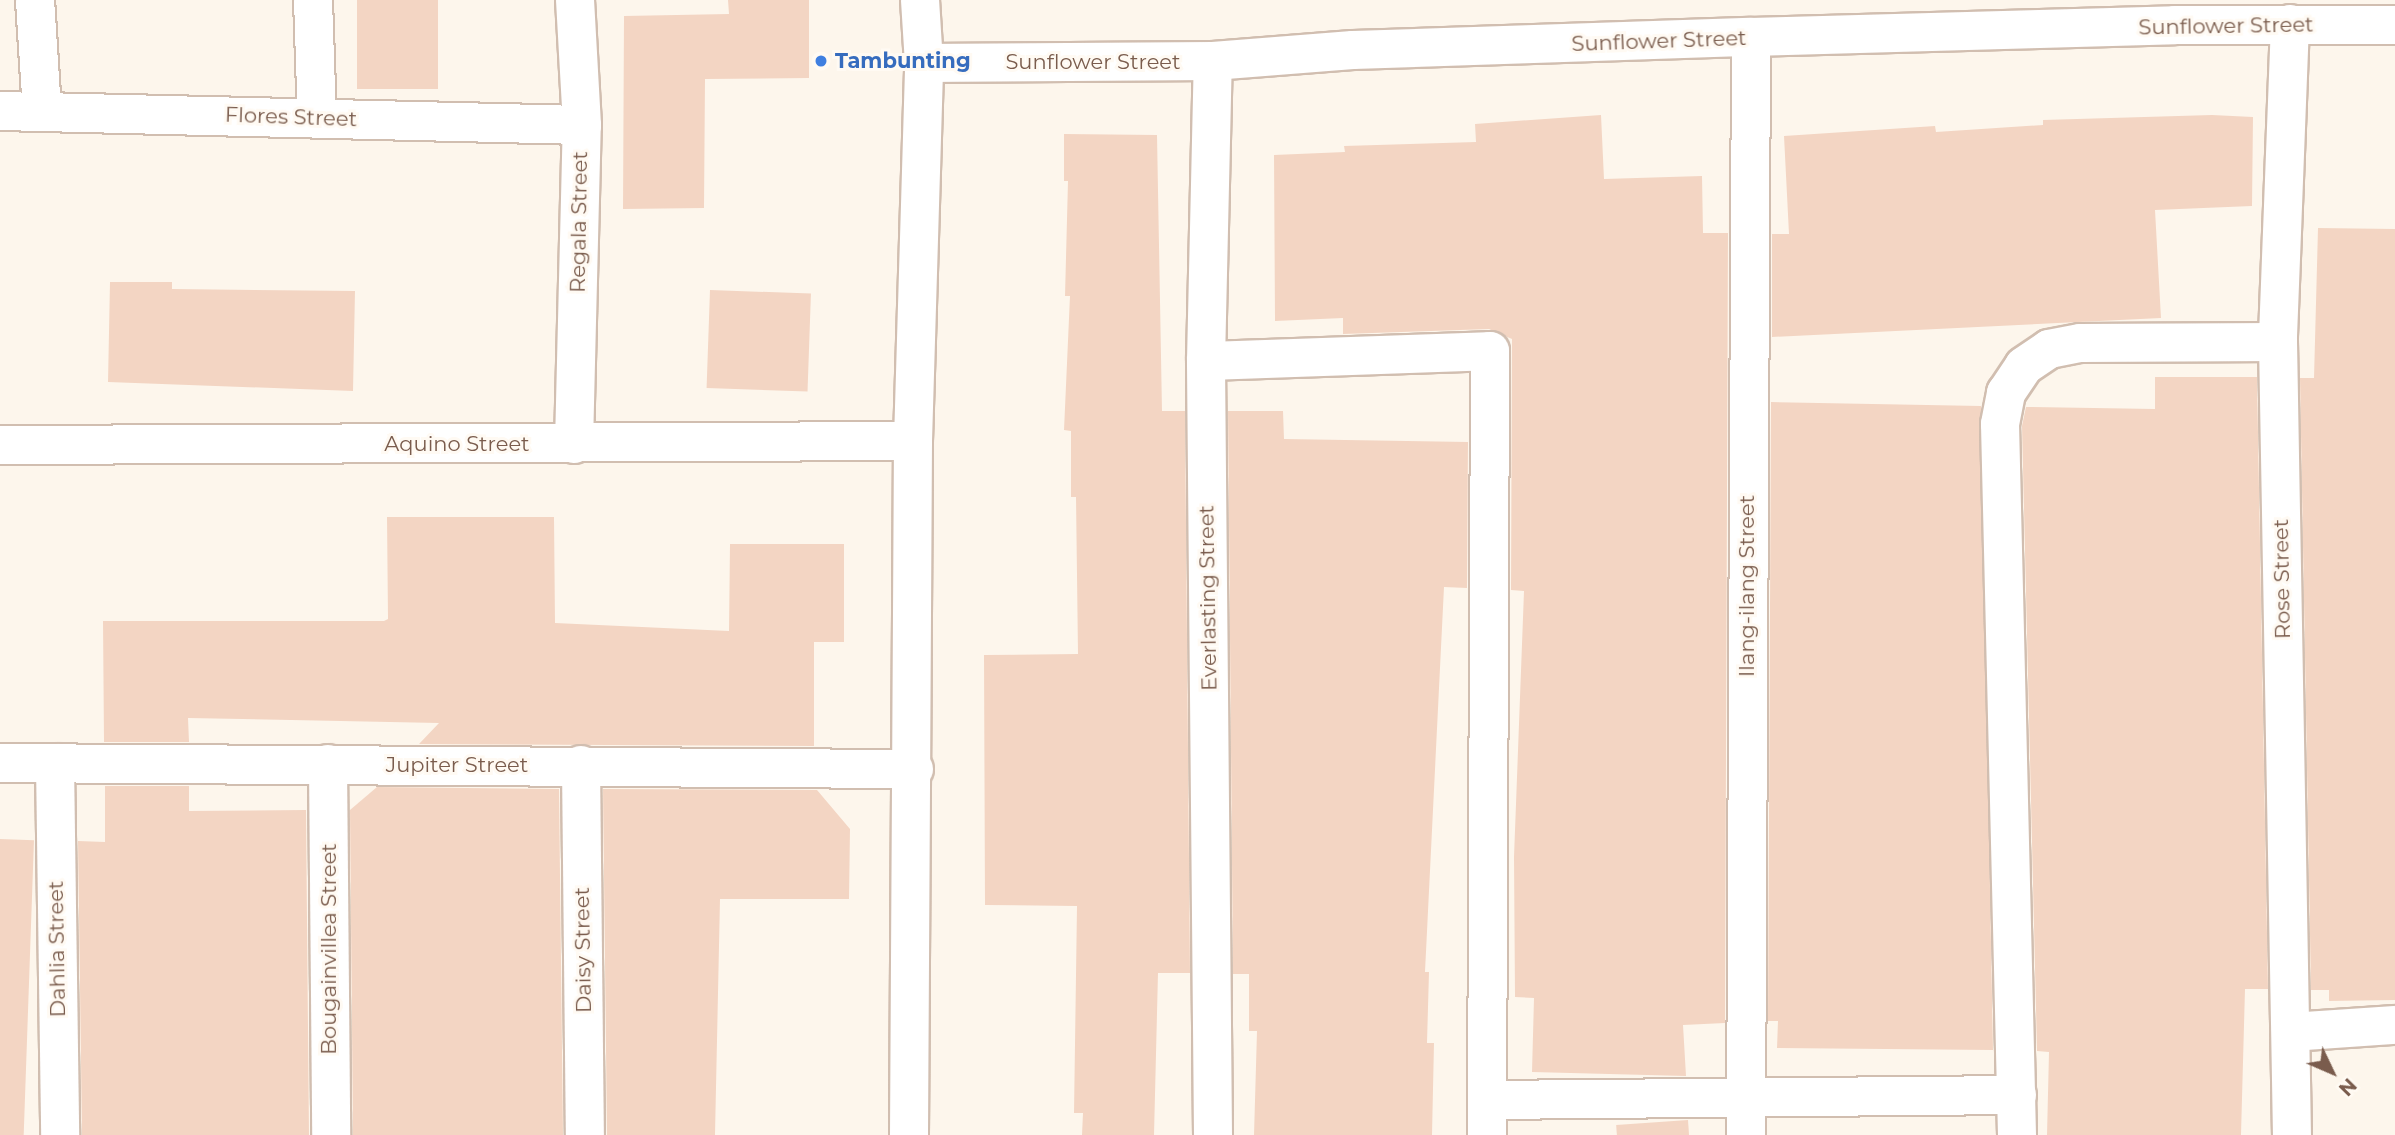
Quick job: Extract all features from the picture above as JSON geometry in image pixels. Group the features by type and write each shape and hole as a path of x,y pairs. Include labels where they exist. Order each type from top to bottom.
{"street":[{"path":"35,0 42,110"},
{"path":"313,0 317,118"},
{"name":"Regala Street","path":"574,444 582,125 575,0"},
{"path":"909,1135 914,769 913,441 924,63 920,0"},
{"name":"Sunflower Street","path":"924,63 1213,61 1353,50 1751,37 2290,24 2395,25"},
{"name":"Rose Street","path":"2290,24 2278,342 2292,1135"},
{"name":"Ilang-ilang Street","path":"1746,1135 1751,37"},
{"name":"Everlasting Street","path":"1213,61 1206,361 1213,1135"},
{"name":"Flores Street","path":"0,111 582,125"},
{"path":"2017,1135 2000,424 2006,393 2024,366 2049,349 2080,343 2278,342"},
{"path":"1206,361 1490,351 1487,1117 1745,1095 2017,1095"},
{"name":"Aquino Street","path":"0,445 913,441"},
{"name":"Jupiter Street","path":"0,763 914,769"},
{"name":"Dahlia Street","path":"55,763 60,1135"},
{"name":"Bougainvillea Street","path":"328,764 331,1135"},
{"name":"Daisy Street","path":"581,765 585,1135"},
{"path":"2291,1032 2395,1026"}],"building":[{"path":"357,0 438,0 438,89 357,89"},
{"path":"728,0 809,0 809,78 705,79 704,208 623,209 624,16 729,14"},
{"path":"1601,115 1604,179 1702,176 1703,233 1728,233 1725,1023 1683,1025 1686,1076 1532,1072 1534,998 1515,997 1514,857 1524,591 1511,590 1512,339 1489,329 1343,334 1343,318 1275,321 1274,155 1345,152 1344,146 1476,142 1475,124"},
{"path":"2212,115 2253,117 2252,206 2155,210 2161,318 1772,337 1772,234 1789,234 1784,136 1935,126 1936,132 2043,125 2043,120"},
{"path":"1064,134 1157,135 1162,411 1185,411 1190,973 1158,973 1154,1135 1082,1135 1083,1113 1074,1113 1077,906 985,905 984,655 1078,654 1076,497 1071,497 1071,431 1064,430 1070,296 1065,296 1068,181 1064,181"},
{"path":"2318,228 2395,229 2395,1000 2329,1001 2329,990 2311,990 2300,378 2314,378"},
{"path":"110,282 172,282 172,289 355,291 353,391 108,382"},
{"path":"710,290 811,294 808,391 707,388"},
{"path":"2155,377 2257,377 2268,989 2245,989 2241,1135 2047,1135 2049,1052 2037,1051 2022,426 2026,407 2155,409"},
{"path":"1771,402 1981,406 1993,1050 1777,1048 1778,1021 1768,1021"},
{"path":"1228,411 1283,411 1284,439 1468,442 1467,588 1444,587 1425,972 1429,972 1427,1043 1434,1043 1432,1135 1254,1135 1257,1031 1249,1031 1249,974 1233,974"},
{"path":"387,517 554,517 555,623 729,631 730,544 844,544 844,642 814,642 814,746 419,744 439,723 188,718 189,742 104,742 103,621 384,621 388,619"},
{"path":"105,786 189,786 189,811 306,810 309,1135 82,1135 78,841 105,842"},
{"path":"377,787 559,789 563,1135 353,1135 350,810"},
{"path":"603,789 817,790 850,829 849,899 720,899 715,1135 607,1135"},
{"path":"0,839 34,840 24,1135 0,1135"},
{"path":"1688,1120 1689,1135 1617,1135 1616,1125"}],"place":[{"name":"Tambunting","path":"821,61"}]}
